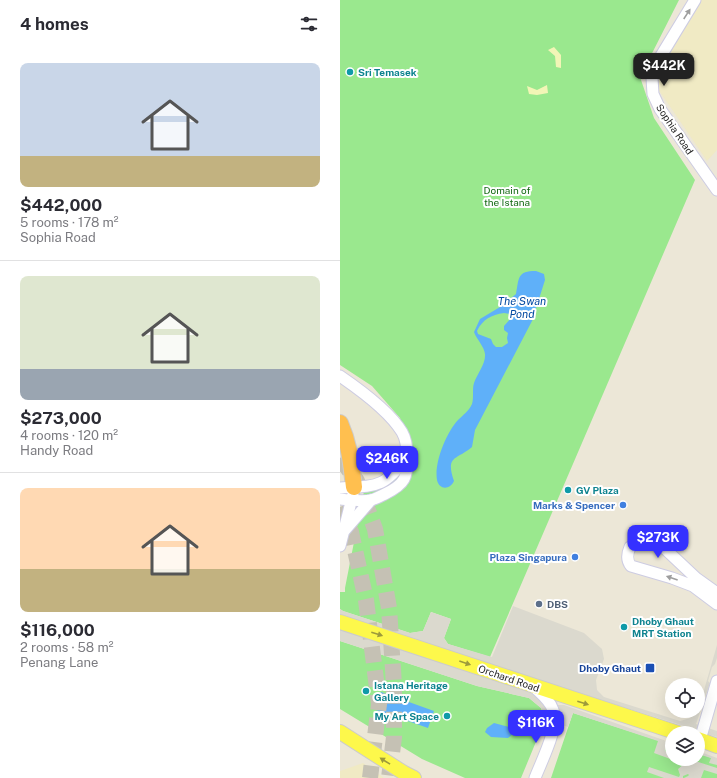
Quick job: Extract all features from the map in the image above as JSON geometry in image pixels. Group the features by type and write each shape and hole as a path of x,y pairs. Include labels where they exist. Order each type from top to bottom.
{"highway":[{"path":"340,423 346,436 350,454 346,494"}],"main road":[{"name":"Orchard Road","path":"340,622 665,729"},
{"path":"340,732 408,776"},
{"path":"705,742 717,746"}],"street":[{"name":"Sophia Road","path":"695,0 656,64 652,78 653,94 660,109 717,190"},
{"path":"340,376 380,407 401,430 405,439 408,461 408,469 399,486 371,500 344,531"},
{"path":"346,494 382,483 392,476 407,457"},
{"path":"346,494 371,500"},
{"path":"340,546 344,531 346,494"},
{"path":"717,593 696,578 662,546 653,542 639,542 630,547 627,555 630,566 693,586 717,604"},
{"path":"703,726 717,681"},
{"path":"533,686 550,703 555,719 553,731 535,778"}],"shaded area":[{"path":"701,0 717,0 717,150 707,161 656,86 656,76"},
{"path":"513,606 584,633 602,649 604,659 596,680 597,690 604,697 665,716 665,718 680,721 690,718 698,718 696,724 702,726 684,726 491,665 533,686 557,707 558,705 564,705 665,741 665,757 654,753 658,741 573,713 568,727 545,720 541,708 529,698 477,686 340,641 340,609 410,633 423,631 431,612 451,619 444,638 448,644 492,657"},
{"path":"717,645 717,658 712,667 708,681 710,683 705,698 705,687"},
{"path":"705,727 717,731 717,737 705,733"},
{"path":"705,754 717,758 717,765 709,763 711,758 705,756"},
{"path":"363,763 384,778 340,778 340,771"},
{"path":"705,764 717,768 717,774 704,770 701,778 684,778 689,775 688,774 683,776 683,778 664,778 647,772 649,767 679,777 680,775 678,769 682,766 705,766"}],"green space":[{"name":"Domain of the Istana","path":"340,0 679,0 640,77 654,118 695,180 490,657 448,644 444,638 451,619 431,612 423,631 410,633 340,609 340,592 345,592 365,486 390,480 409,444 400,418 372,386 340,365"},
{"path":"340,641 477,686 529,698 541,708 545,720 521,778 465,778 422,759 340,709"},
{"path":"573,713 665,743 665,766 705,766 705,756 717,760 717,778 551,778"}],"sand":[{"path":"554,47 561,55 561,68 556,67 555,56 548,50"},
{"path":"547,85 548,93 537,95 529,94 527,86 537,90"}],"water":[{"name":"The Swan Pond","path":"536,271 544,274 545,280 532,321 475,430 472,447 452,462 451,467 454,481 450,486 445,488 442,487 437,480 437,465 442,448 449,432 458,420 468,411 472,404 474,383 485,358 483,348 474,332 480,319 500,307 516,294 520,276 525,272","holes":["504,313 510,314 512,317 504,326 504,330 508,333 508,343 502,347 496,347 491,339 478,334 477,331 479,327 491,316"]},
{"path":"381,692 434,711 428,728 376,710"},
{"path":"494,723 509,727 513,734 508,738 491,737 485,732 487,728"}],"tunnel":[{"path":"340,458 357,481 375,529 389,608 394,685 394,737 389,778"},
{"path":"340,507 351,532 366,600 379,704 370,778"}],"place":[{"name":"Sri Temasek","path":"350,72"},
{"name":"GV Plaza","path":"568,490"},
{"name":"Marks & Spencer","path":"623,505"},
{"name":"Plaza Singapura","path":"575,557"},
{"name":"DBS","path":"539,604"},
{"name":"Dhoby Ghaut MRT Station","path":"624,627"},
{"name":"Dhoby Ghaut","path":"650,668"},
{"name":"Istana Heritage Gallery","path":"366,691"},
{"name":"My Art Space","path":"447,716"}]}
